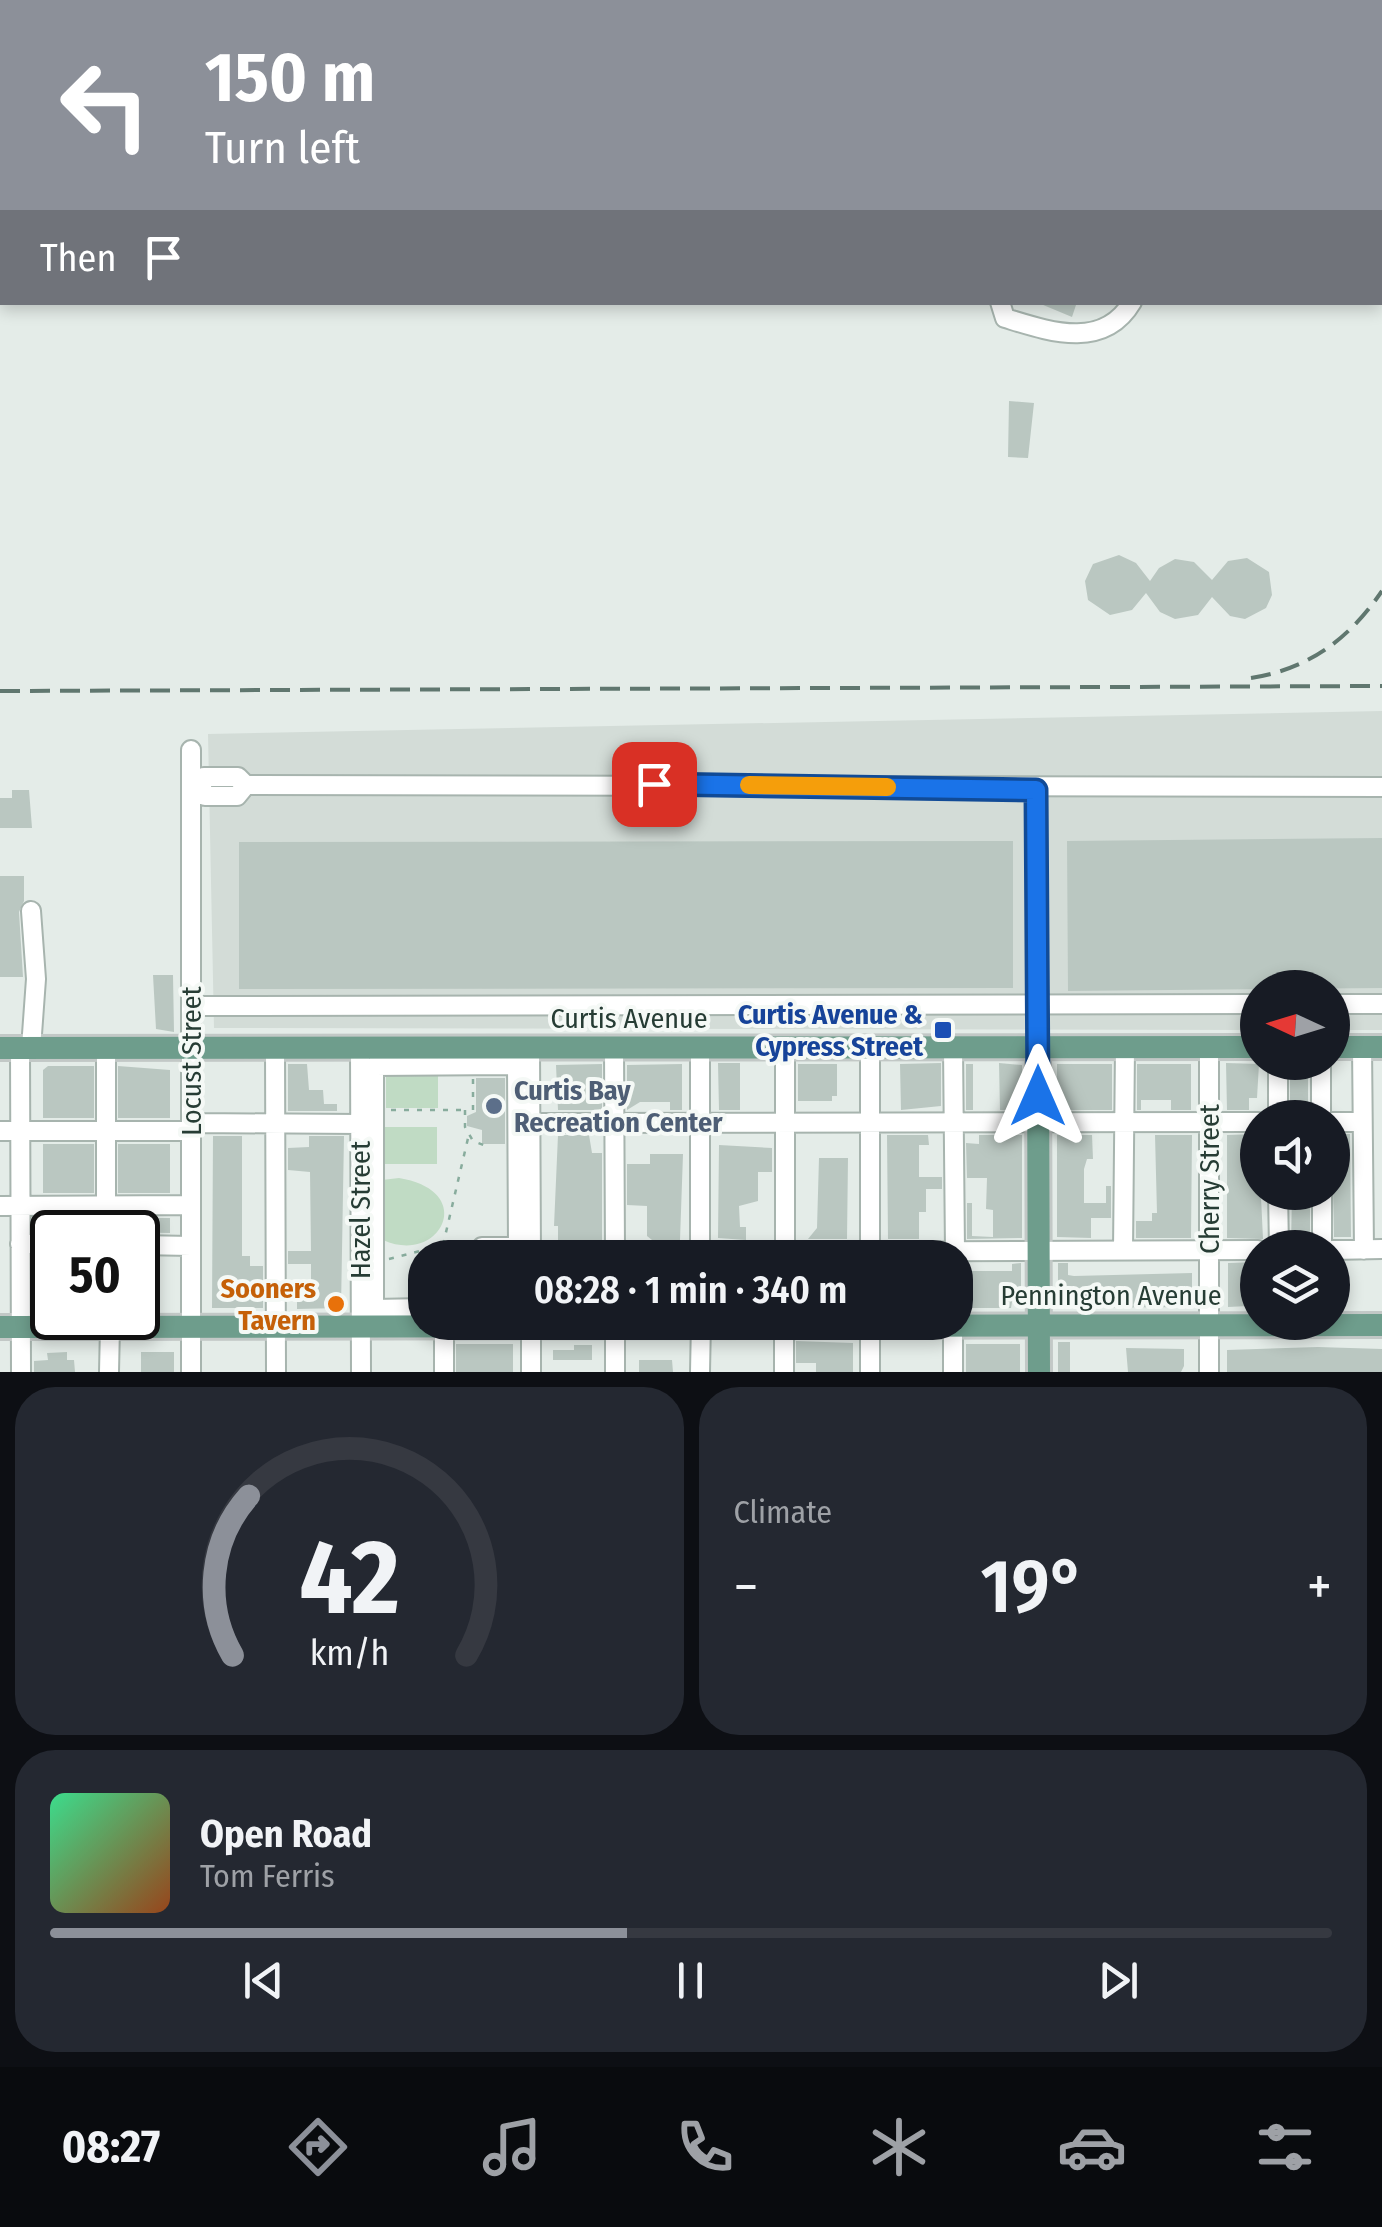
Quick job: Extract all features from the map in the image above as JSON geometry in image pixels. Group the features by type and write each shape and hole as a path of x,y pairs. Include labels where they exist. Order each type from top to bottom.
{"main road":[{"name":"Curtis Avenue","path":"17,1048 1240,1047"},
{"path":"1038,1048 1039,1372"},
{"name":"Pennington Avenue","path":"1350,1324 1382,1324"},
{"name":"Pennington Avenue","path":"973,1325 1240,1325"},
{"name":"Pennington Avenue","path":"160,1326 408,1326"}],"street":[{"path":"1001,305 1004,318 1072,335 1114,323 1129,305"},
{"name":"Locust Street","path":"191,750 196,785 191,1006 191,1372"},
{"path":"196,785 206,796 237,796 246,785 1036,790 1382,787"},
{"path":"1036,790 1038,1048"},
{"path":"20,1372 10,1327 20,1277 17,1048 36,980 31,911"},
{"path":"191,1006 1240,1004"},
{"path":"1350,1004 1382,1004"},
{"path":"1372,1046 1362,1122 1373,1250"},
{"path":"1123,1250 1126,1047"},
{"name":"Cherry Street","path":"1208,1047 1209,1372"},
{"path":"106,1048 106,1210"},
{"path":"276,1048 276,1372"},
{"name":"Hazel Street","path":"360,1048 360,1372"},
{"path":"530,1048 531,1240"},
{"path":"614,1048 616,1240"},
{"path":"700,1048 700,1240"},
{"path":"785,1048 785,1240"},
{"path":"870,1048 870,1240"},
{"path":"953,1048 955,1240"},
{"path":"408,1308 374,1309 374,1066 517,1065 518,1240"},
{"path":"530,1123 1240,1122"},
{"path":"1350,1122 1362,1122"},
{"path":"0,1131 360,1124"},
{"path":"0,1206 191,1205"},
{"path":"20,1244 30,1244"},
{"path":"160,1245 191,1246"},
{"path":"973,1251 1240,1250"},
{"path":"0,1277 20,1277"},
{"path":"109,1372 110,1340"},
{"path":"444,1340 444,1372"},
{"path":"531,1340 531,1372"},
{"path":"615,1340 615,1372"},
{"path":"700,1340 700,1372"},
{"path":"784,1340 784,1372"},
{"path":"870,1340 870,1372"},
{"path":"953,1340 953,1372"}],"path":[{"path":"387,1110 474,1110 473,1066"},
{"path":"465,1110 473,1141 489,1147"},
{"path":"445,1240 469,1134"},
{"path":"374,1260 408,1254"}],"shaded area":[{"path":"1382,711 1382,1030 1350,1030 1350,970 1240,970 1240,1030 214,1028 208,734"}],"green space":[{"path":"386,1067 438,1067 438,1108 386,1108"},
{"path":"385,1127 437,1127 437,1164 385,1164"},
{"path":"399,1178 424,1185 438,1197 444,1210 442,1224 434,1235 426,1240 408,1240 408,1244 403,1245 383,1240 382,1180"}],"building":[{"path":"1043,305 1076,305 1072,317"},
{"path":"1009,401 1034,403 1028,458 1008,457"},
{"path":"1119,555 1136,563 1150,581 1159,568 1175,559 1194,562 1212,580 1228,561 1247,558 1269,572 1272,595 1266,608 1245,619 1230,616 1212,597 1198,615 1175,619 1160,612 1146,593 1132,610 1110,615 1088,600 1085,581 1093,564"},
{"path":"12,790 29,790 32,828 0,828 0,798 12,798"},
{"path":"1382,838 1382,988 1350,988 1350,970 1240,970 1240,989 1068,991 1067,841"},
{"path":"1013,841 1013,988 239,989 239,842"},
{"path":"0,876 24,876 24,901 19,912 23,977 0,977"},
{"path":"153,975 173,975 174,1032 156,1029"},
{"path":"718,1063 740,1063 740,1110 719,1110"},
{"path":"941,1063 941,1106 901,1110 900,1064"},
{"path":"999,1063 1022,1065 1022,1110 1000,1110"},
{"path":"1226,1063 1240,1063 1240,1080 1258,1080 1257,1098 1240,1100 1240,1110 1227,1110"},
{"path":"288,1064 307,1064 309,1090 323,1090 324,1104 337,1104 337,1111 288,1111"},
{"path":"602,1064 602,1110 558,1110 556,1065"},
{"path":"682,1064 682,1110 670,1110 670,1102 640,1102 627,1110 627,1065"},
{"path":"798,1064 837,1064 837,1096 832,1096 832,1101 798,1101"},
{"path":"966,1064 973,1064 973,1110 966,1110"},
{"path":"1057,1064 1112,1064 1112,1110 1057,1110"},
{"path":"1137,1064 1191,1064 1191,1110 1171,1110 1171,1100 1141,1100 1141,1110 1137,1110"},
{"path":"48,1066 94,1066 94,1118 43,1118 43,1070"},
{"path":"118,1066 170,1070 170,1118 118,1118"},
{"name":"Curtis Bay Recreation Center","path":"476,1078 505,1078 505,1144 482,1144 482,1130 467,1126 467,1116 476,1112"},
{"path":"1290,1080 1308,1080 1308,1100 1290,1100"},
{"path":"1350,1134 1351,1237 1350,1230 1334,1230 1333,1210 1350,1210"},
{"path":"558,1135 589,1135 592,1153 602,1153 602,1240 558,1240 558,1226 554,1226"},
{"path":"887,1135 928,1135 929,1145 919,1145 919,1177 942,1177 942,1189 926,1189 926,1212 919,1212 919,1239 888,1239"},
{"path":"979,1135 1022,1135 1022,1238 967,1239 967,1203 972,1203 972,1236 993,1237 993,1210 986,1209 987,1178 967,1178 966,1143 979,1144"},
{"path":"1057,1135 1092,1135 1093,1159 1087,1159 1084,1169 1084,1203 1106,1203 1106,1186 1111,1186 1111,1218 1091,1218 1091,1238 1057,1237"},
{"path":"1155,1135 1192,1135 1191,1238 1136,1238 1136,1221 1152,1221 1152,1213 1157,1213"},
{"path":"1227,1135 1240,1135 1240,1210 1262,1210 1263,1230 1240,1230 1240,1238 1227,1238"},
{"path":"213,1136 242,1136 242,1256 250,1256 250,1266 263,1266 263,1308 212,1308"},
{"path":"309,1136 344,1136 341,1308 297,1309 297,1299 311,1299 311,1264 288,1264 288,1251 311,1251 310,1172 288,1170 288,1148 309,1147"},
{"path":"43,1144 94,1144 94,1193 43,1193"},
{"path":"118,1144 170,1144 170,1193 118,1193"},
{"path":"719,1145 772,1148 772,1172 758,1172 758,1201 739,1206 740,1227 746,1227 746,1240 718,1238"},
{"path":"650,1154 683,1154 680,1240 652,1240 647,1236 647,1206 627,1205 627,1164 650,1164"},
{"path":"819,1158 848,1158 847,1239 808,1239 817,1228"},
{"path":"1292,1210 1310,1210 1310,1230 1291,1230"},
{"path":"160,1218 170,1218 170,1233 160,1233"},
{"path":"1021,1263 1021,1302 1012,1302 1011,1308 973,1308 973,1271 1012,1271 1012,1264"},
{"path":"1058,1263 1068,1263 1068,1275 1074,1276 1192,1273 1192,1307 1058,1308"},
{"path":"1228,1263 1240,1263 1240,1306 1228,1307"},
{"path":"796,1341 853,1343 853,1372 816,1372 816,1363 796,1363"},
{"path":"1058,1342 1070,1342 1070,1372 1058,1372"},
{"path":"456,1344 513,1344 513,1372 456,1372"},
{"path":"966,1344 1020,1344 1020,1372 966,1372"},
{"path":"574,1345 592,1345 592,1360 553,1360 553,1350 574,1350"},
{"path":"1126,1348 1184,1349 1184,1366 1181,1372 1128,1372"},
{"path":"1382,1349 1382,1372 1227,1372 1227,1350"},
{"path":"67,1352 67,1360 74,1360 75,1372 34,1372 34,1361 48,1360 47,1353"},
{"path":"141,1352 174,1352 174,1372 141,1372"},
{"path":"639,1360 672,1360 673,1372 639,1372"}],"railway":[{"path":"1251,678 1291,667 1326,649 1356,624 1382,591"},
{"path":"0,691 1382,686"}],"slow traffic":[{"path":"749,785 887,787"}],"place":[{"name":"Curtis Avenue & Cypress Street","path":"943,1030"},
{"name":"Curtis Bay Recreation Center","path":"494,1106"},
{"name":"Sooners Tavern","path":"336,1304"}],"route":[{"path":"654,784 1036,790 1038,1096"}]}
